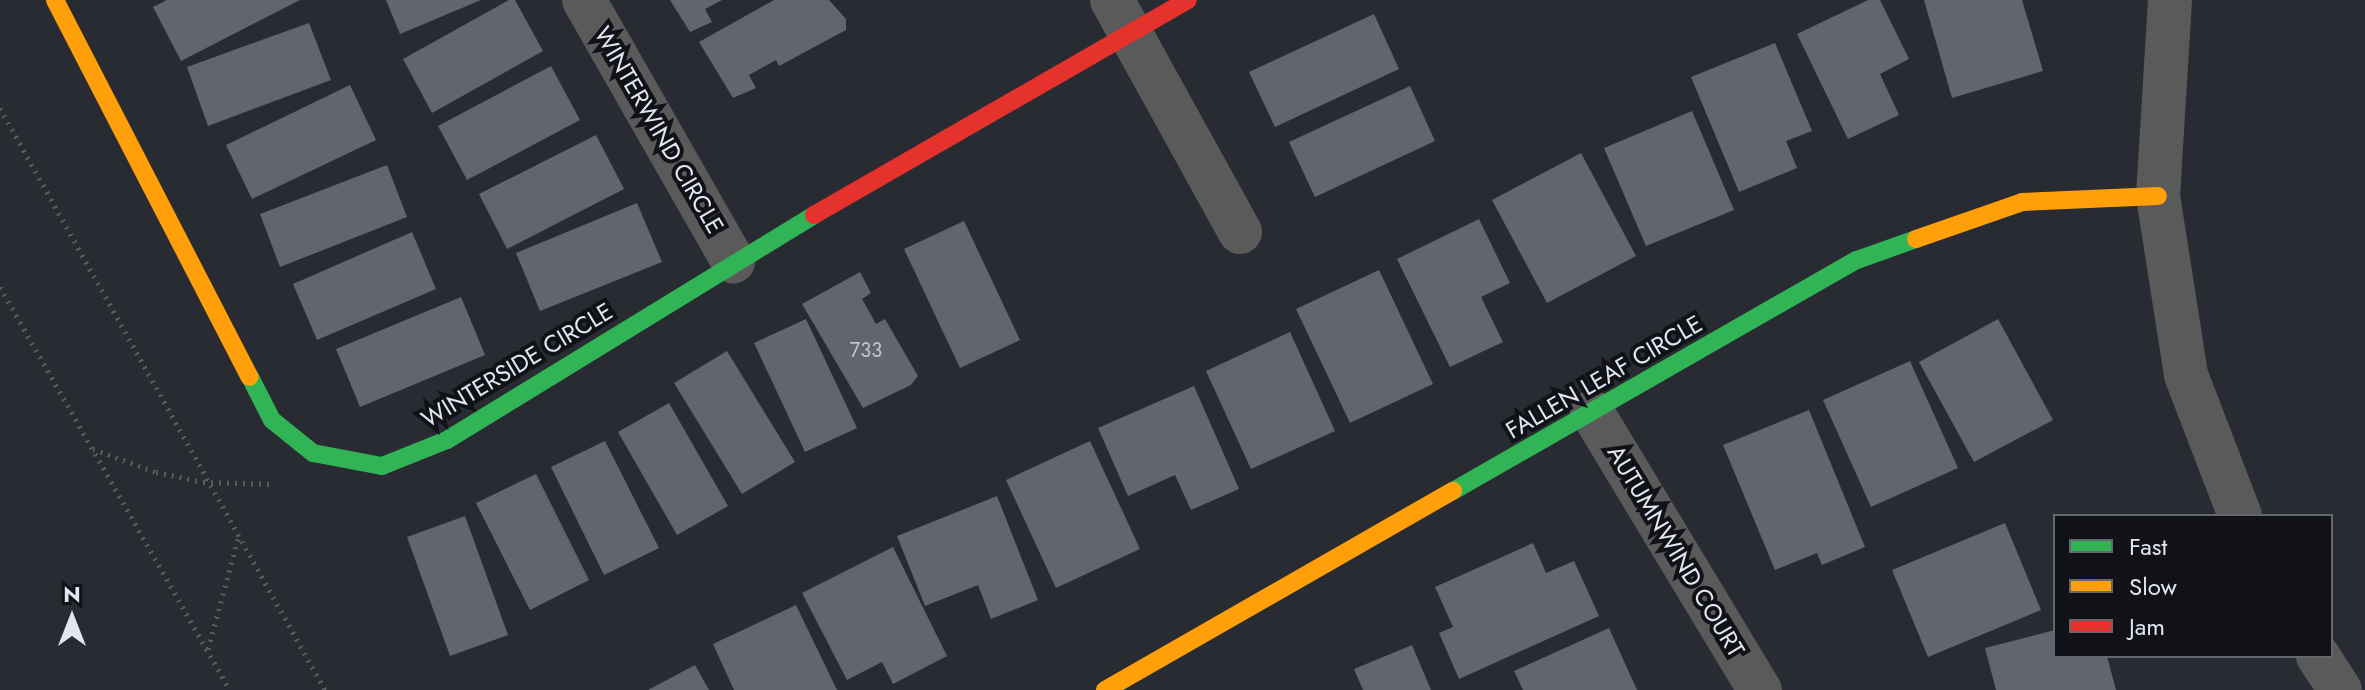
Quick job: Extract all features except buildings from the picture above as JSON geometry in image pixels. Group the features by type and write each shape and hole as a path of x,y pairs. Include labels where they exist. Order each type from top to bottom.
{"street":[{"name":"WINTERSIDE CIRCLE","path":"55,0 272,420 313,453 382,466 447,440 1120,15 1188,0"},
{"name":"WINTERWIND CIRCLE","path":"584,0 733,261"},
{"path":"2170,0 2158,196 2186,375 2239,514"},
{"path":"1120,15 1240,232"},
{"name":"FALLEN LEAF CIRCLE","path":"1105,690 1857,260 2022,202 2158,196"},
{"name":"AUTUMNWIND COURT","path":"1592,412 1760,690"},
{"path":"2319,658 2340,690"}],"path":[{"path":"0,108 213,483 325,690"},
{"path":"0,287 230,690"},
{"path":"92,449 156,472 213,483 284,484"},
{"path":"207,650 240,535"}],"traffic: fast":[{"path":"250,377 272,420 313,453 382,466 447,440 814,215"},
{"path":"1453,491 1857,260 1916,239"}],"traffic: slow":[{"path":"55,0 250,377"},
{"path":"1916,239 2022,202 2158,196"},
{"path":"1105,690 1453,491"}],"traffic: jam":[{"path":"814,215 1188,0"}]}
